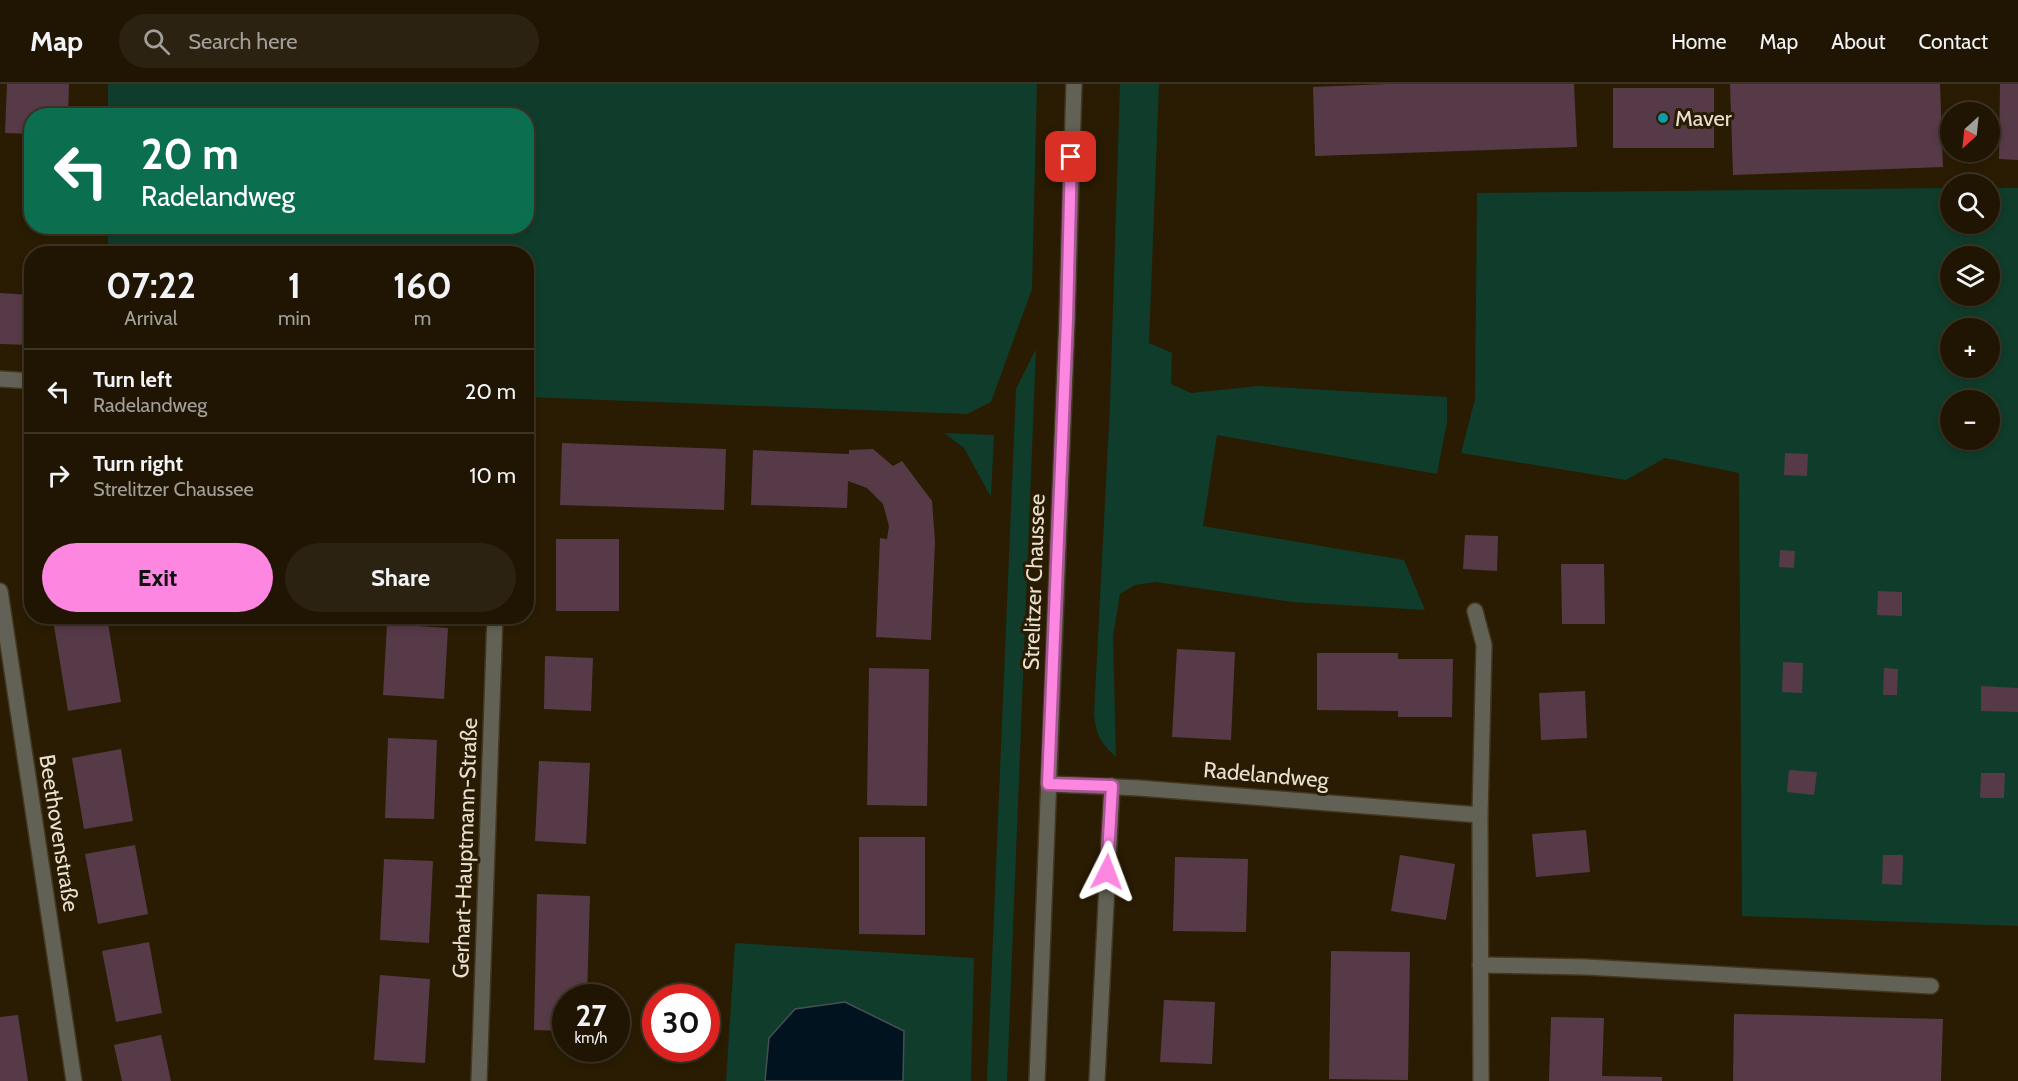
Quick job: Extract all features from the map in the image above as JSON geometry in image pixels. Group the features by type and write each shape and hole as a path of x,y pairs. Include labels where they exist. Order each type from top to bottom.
{"street":[{"name":"Strelitzer Chaussee","path":"1037,1081 1074,84"},
{"path":"0,380 24,381"},
{"name":"Beethovenstraße","path":"0,591 74,1081"},
{"path":"1474,611 1484,645 1480,815 1481,1081"},
{"name":"Gerhart-Hauptmann-Straße","path":"479,1081 495,624"},
{"name":"Radelandweg","path":"1048,784 1112,786 1480,815"},
{"path":"1096,1081 1112,786"},
{"path":"1480,965 1586,967 1931,986"}],"green space":[{"path":"108,84 1037,84 1032,289 991,402 967,414 534,397 534,246 108,246 108,234 534,234 534,108 108,108"},
{"path":"1120,84 1159,84 1149,343 1172,353 1171,384 1191,393 1258,386 1447,397 1447,422 1437,474 1217,435 1203,526 1404,560 1425,610 1292,602 1156,582 1135,585 1120,594 1113,636 1116,757 1100,738 1094,714 1110,405"},
{"path":"1940,188 1940,234 2000,234 2000,188 2018,188 2018,926 1742,916 1739,473 1665,458 1626,480 1461,453 1475,399 1477,193"},
{"path":"1036,349 1007,1081 987,1081 1016,389"},
{"path":"944,433 994,435 991,497 964,448"},
{"path":"735,943 974,958 971,1081 903,1081 904,1075 769,1038 765,1081 726,1081"}],"water":[{"path":"845,1002 904,1031 903,1081 765,1081 769,1038 795,1009"}],"building":[{"path":"7,84 69,84 68,108 24,108 24,134 5,133"},
{"path":"1387,84 1574,84 1577,147 1315,156 1313,87"},
{"path":"1730,84 1940,84 1940,162 1943,162 1943,167 1733,175"},
{"path":"2000,84 2018,84 2018,160 2000,159"},
{"name":"Maver","path":"1613,88 1714,88 1714,148 1613,148"},
{"path":"0,293 24,294 24,345 0,344"},
{"path":"562,443 726,449 724,510 560,505"},
{"path":"873,449 893,466 902,461 932,501 935,541 931,640 876,637 880,538 887,539 889,526 883,504 867,488 848,481 847,508 751,505 753,450 849,454 849,450"},
{"path":"1785,453 1808,454 1807,476 1784,475"},
{"path":"1465,535 1498,536 1497,571 1463,569"},
{"path":"556,539 619,539 619,611 556,611"},
{"path":"1780,550 1795,551 1794,568 1779,567"},
{"path":"1561,564 1604,564 1605,624 1562,624"},
{"path":"1878,591 1902,592 1902,616 1877,615"},
{"path":"108,624 121,702 68,711 54,626"},
{"path":"387,624 448,628 444,699 383,695"},
{"path":"1177,649 1235,652 1231,740 1172,737"},
{"path":"1317,653 1398,653 1398,659 1453,659 1452,717 1398,717 1398,711 1317,710"},
{"path":"545,656 593,658 591,711 544,709"},
{"path":"1783,662 1803,663 1802,693 1782,692"},
{"path":"869,668 929,669 927,806 867,805"},
{"path":"1884,668 1898,669 1897,695 1883,695"},
{"path":"1981,686 2018,688 2018,712 1981,711"},
{"path":"1585,691 1587,738 1541,740 1539,693"},
{"path":"388,738 437,740 434,819 385,818"},
{"path":"121,749 133,821 84,829 72,758"},
{"path":"539,761 590,763 586,844 535,841"},
{"path":"1789,770 1817,772 1814,795 1787,792"},
{"path":"1981,773 2005,773 2004,798 1980,798"},
{"path":"1586,830 1590,872 1536,877 1532,834"},
{"path":"859,837 925,837 925,935 859,934"},
{"path":"135,845 148,914 98,924 85,854"},
{"path":"1400,855 1455,864 1446,920 1391,911"},
{"path":"1883,855 1903,855 1902,885 1882,884"},
{"path":"1175,857 1248,859 1246,932 1173,931"},
{"path":"384,859 433,861 429,943 380,940"},
{"path":"537,894 590,896 587,984 552,984 552,1031 534,1030"},
{"path":"149,942 162,1013 116,1022 102,951"},
{"path":"1331,951 1410,952 1408,1080 1329,1079"},
{"path":"380,975 430,979 425,1063 374,1060"},
{"path":"1164,1000 1215,1002 1212,1064 1160,1062"},
{"path":"1734,1014 1943,1019 1941,1081 1733,1081"},
{"path":"18,1015 28,1081 0,1081 0,1017"},
{"path":"1551,1017 1604,1018 1602,1076 1662,1077 1662,1081 1549,1081"},
{"path":"161,1035 171,1081 122,1081 114,1045"}],"place":[{"name":"Maver","path":"1663,118"}],"route":[{"path":"1071,157 1067,319 1048,784 1112,786 1107,872"}]}
